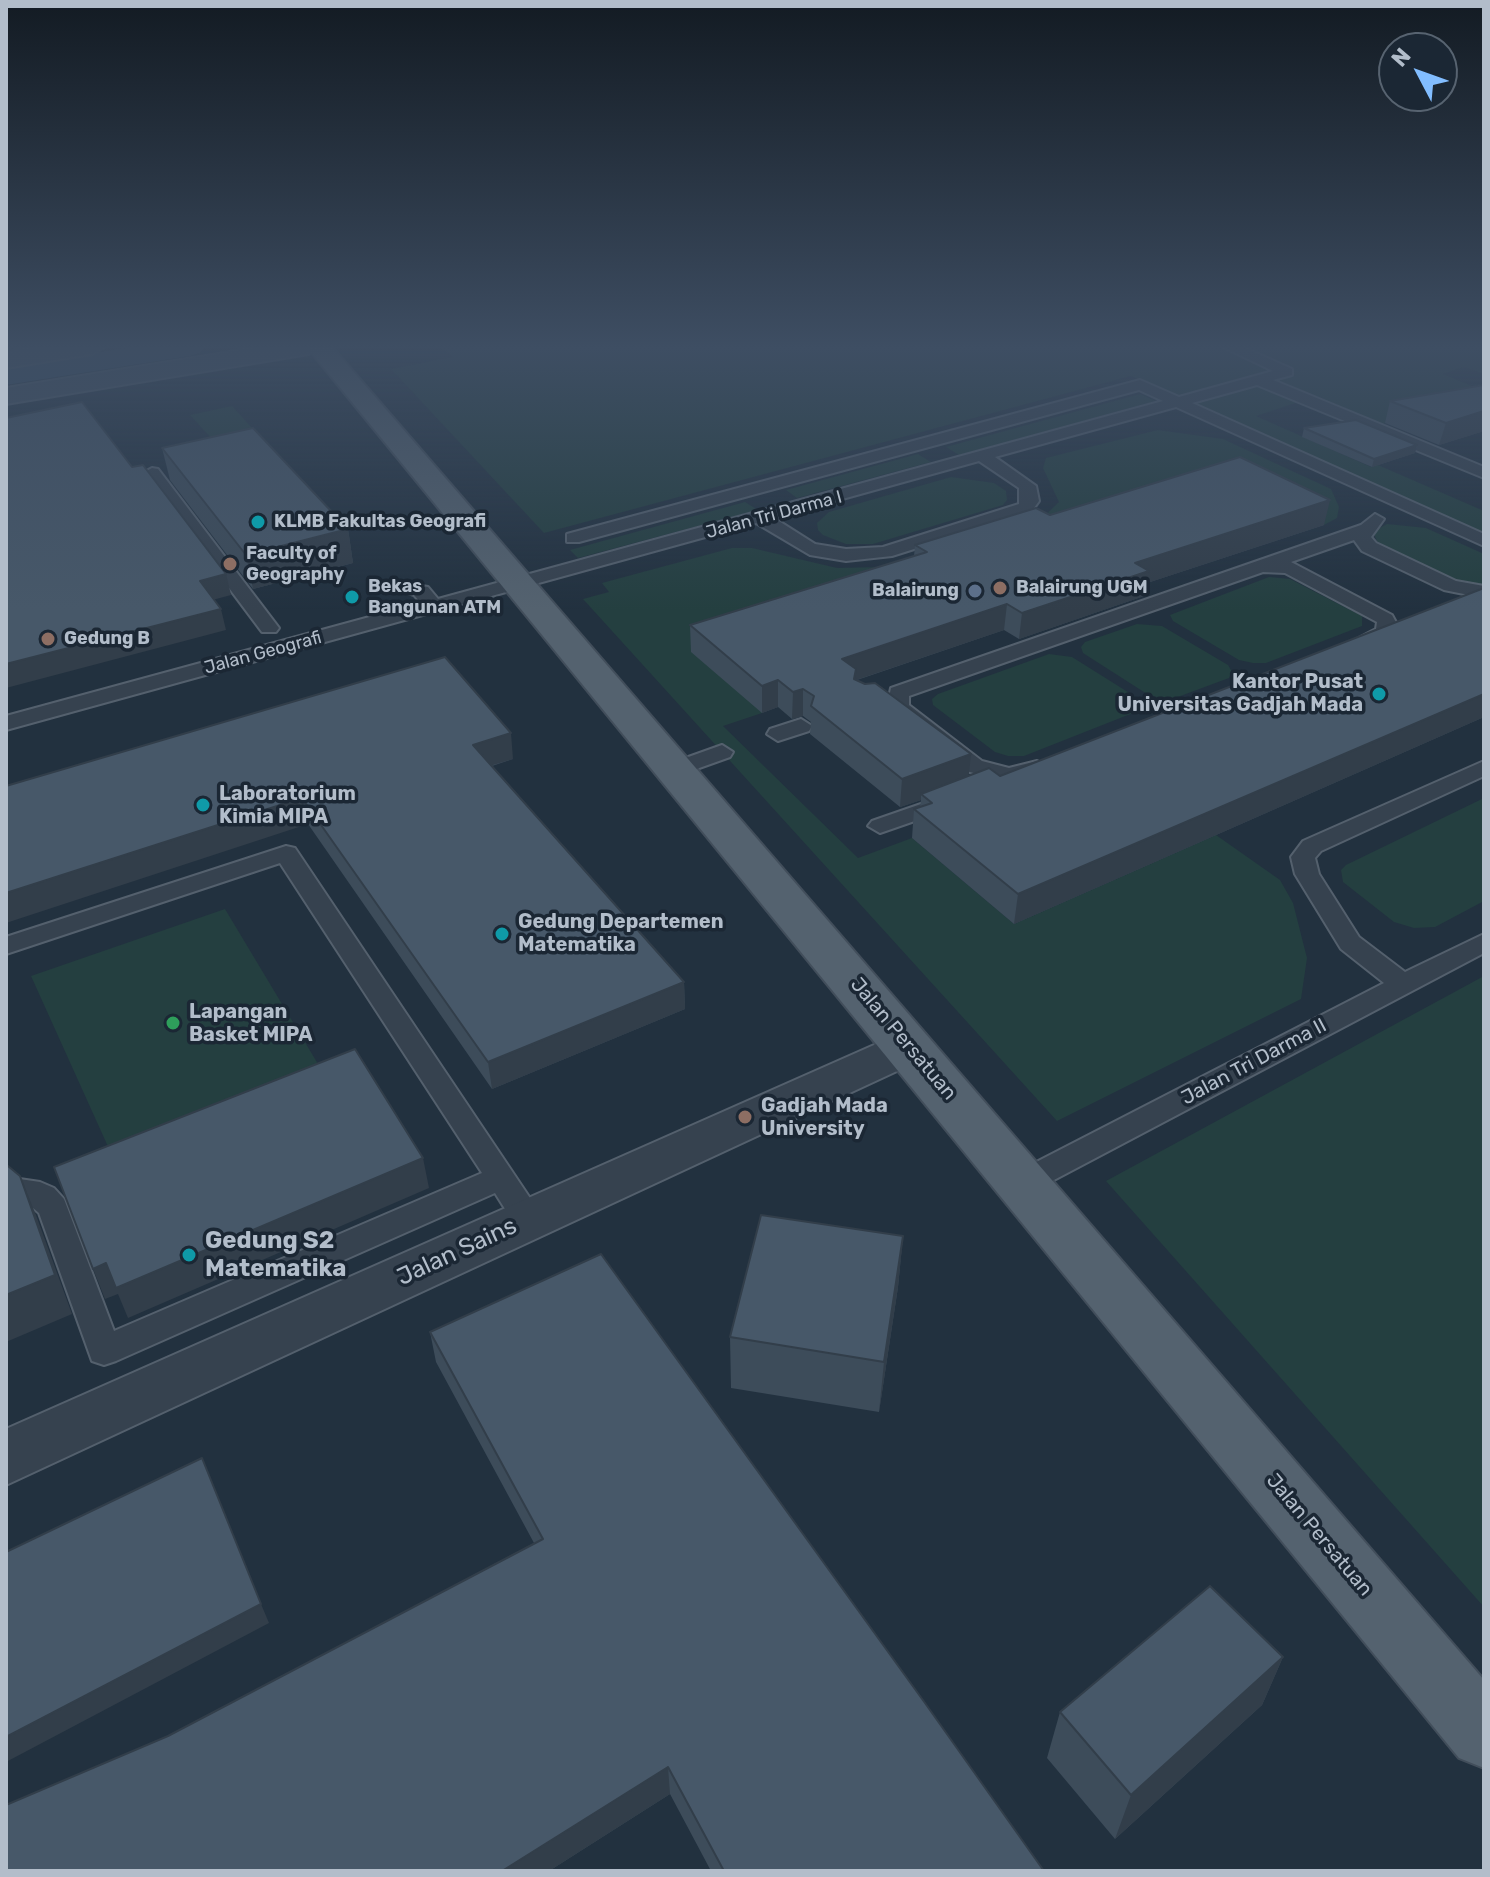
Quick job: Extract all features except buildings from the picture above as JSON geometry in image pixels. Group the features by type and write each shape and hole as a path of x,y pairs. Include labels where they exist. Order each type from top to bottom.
{"main road":[{"name":"Jalan Persatuan","path":"393,435 1484,1733"}],"street":[{"name":"Jalan Sains","path":"6,1458 514,1199 908,1046"}],"lane":[{"path":"573,538 955,435"},
{"name":"Jalan Tri Darma I","path":"520,585 1065,435"},
{"path":"1249,435 1484,541"},
{"path":"1391,435 1484,473"},
{"path":"920,444 956,465"},
{"path":"761,518 810,549 846,555 885,552 1025,508 1030,501 1027,486 984,457"},
{"path":"152,473 269,628"},
{"path":"757,488 790,510"},
{"path":"1379,494 1382,508 1361,537 1369,547 1451,586 1484,593"},
{"path":"879,698 1367,529"},
{"path":"1259,566 1289,567 1376,612 1388,626 1384,633"},
{"name":"Jalan Geografi","path":"6,723 520,585"},
{"path":"410,587 421,591 435,608"},
{"path":"1455,605 1484,593"},
{"path":"1344,648 1413,622"},
{"path":"907,688 896,700 898,707 974,766 999,774 1026,772"},
{"path":"778,734 801,726"},
{"path":"674,770 722,752"},
{"path":"880,826 1055,761"},
{"path":"1403,984 1350,943 1307,874 1303,857 1312,846 1484,768"},
{"path":"6,946 286,853 514,1199 104,1351 53,1208 43,1196 29,1190 6,1189"},
{"name":"Jalan Tri Darma II","path":"1024,1182 1484,942"}],"green space":[{"path":"208,435 233,435 212,439"},
{"path":"452,435 912,435 544,533"},
{"path":"991,435 1033,435 959,455 946,447"},
{"path":"1140,435 1191,435 1223,439 1331,489 1339,507 1337,518 1324,525 1235,481 1038,522 1059,502 1043,468 1046,458"},
{"path":"1263,435 1298,435 1484,511 1484,533"},
{"path":"918,454 931,462 797,498 786,490"},
{"path":"951,477 994,483 1006,491 1007,500 1003,505 873,544 846,544 818,530 817,523 829,512"},
{"path":"745,502 758,510 578,558 570,550"},
{"path":"1387,524 1426,528 1484,554 1484,586 1454,580 1378,543 1373,532"},
{"path":"732,548 752,548 837,568 881,567 762,713 723,726 858,858 912,838 1014,924 1216,835 1280,880 1293,903 1307,958 1301,999 1057,1121 583,599 609,592 602,583"},
{"path":"1269,577 1290,579 1362,616 1362,626 1266,663 1253,663 1239,660 1173,621 1170,615"},
{"path":"1137,624 1162,626 1228,665 1232,672 1229,678 1175,698 1160,698 1147,694 1083,653 1081,647 1085,642"},
{"path":"1049,654 1072,657 1139,699 1138,711 1024,756 1008,756 995,752 933,705 932,699 938,694"},
{"path":"1484,798 1484,901 1435,927 1414,928 1394,922 1343,882 1341,870 1346,865"},
{"name":"Lapangan Basket MIPA","path":"225,909 321,1069 110,1151 31,976"},
{"path":"1484,976 1484,1607 1106,1181"}],"place":[{"name":"KLMB Fakultas Geografi","path":"258,522"},
{"name":"Faculty of Geography","path":"230,564"},
{"name":"Balairung UGM","path":"1000,588"},
{"name":"Balairung","path":"975,591"},
{"name":"Bekas Bangunan ATM","path":"352,597"},
{"name":"Gedung B","path":"48,639"},
{"name":"Kantor Pusat Universitas Gadjah Mada","path":"1379,694"},
{"name":"Laboratorium Kimia MIPA","path":"203,805"},
{"name":"Gedung Departemen Matematika","path":"502,934"},
{"name":"Lapangan Basket MIPA","path":"173,1023"},
{"name":"Gadjah Mada University","path":"745,1117"},
{"name":"Gedung S2 Matematika","path":"189,1255"}]}
